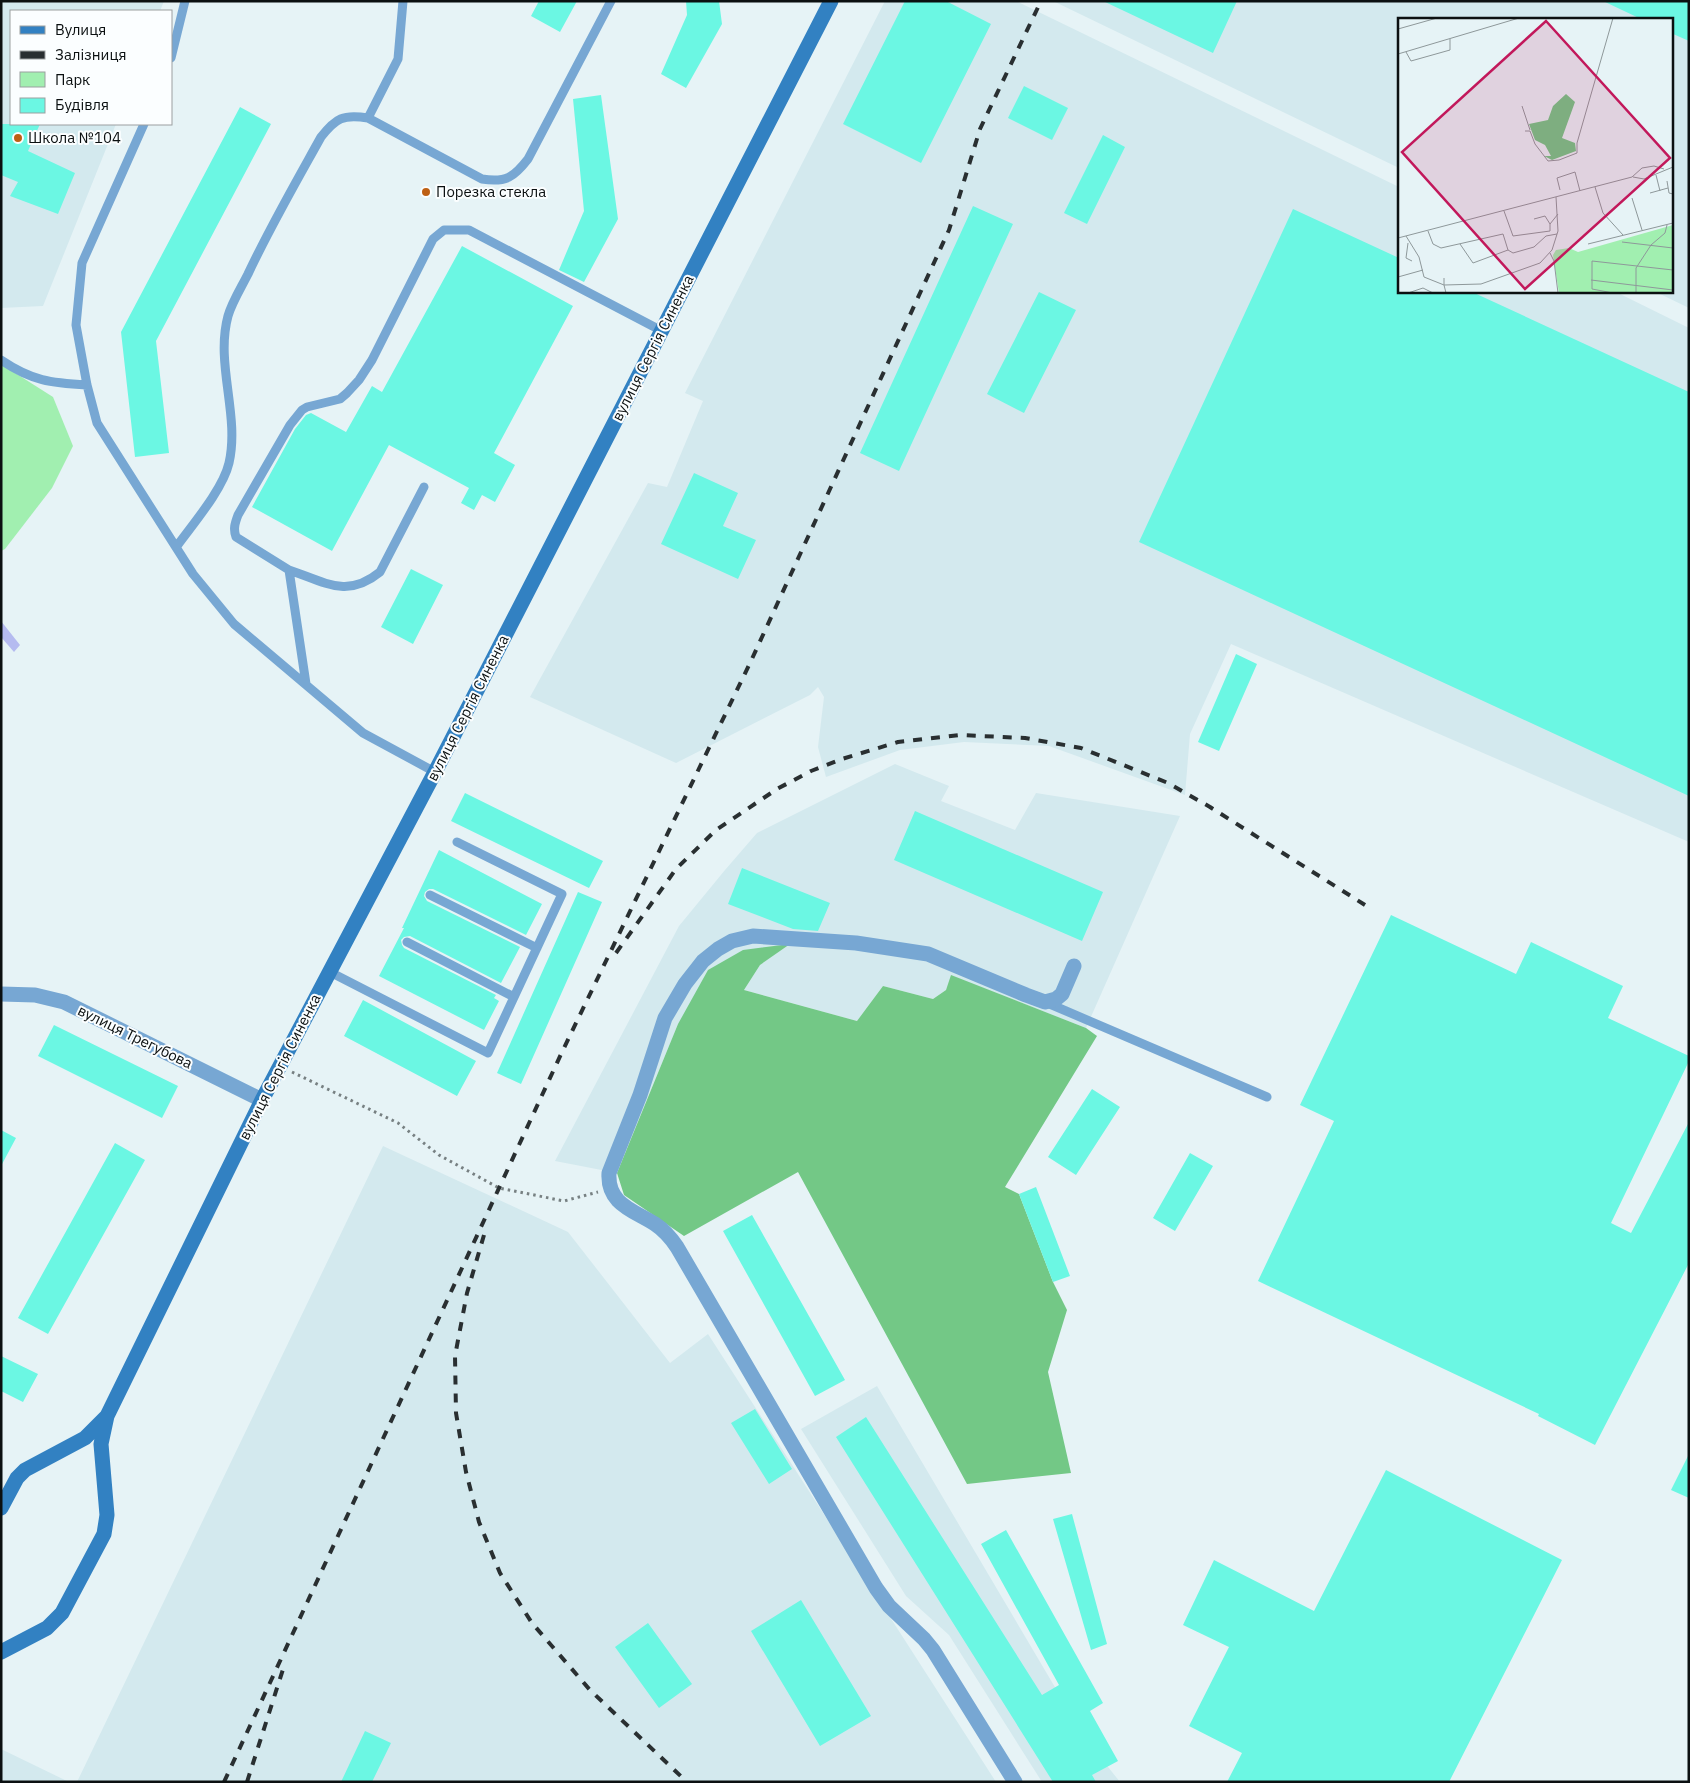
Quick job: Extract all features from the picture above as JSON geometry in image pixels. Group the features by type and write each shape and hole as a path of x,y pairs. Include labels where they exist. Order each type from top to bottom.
{"street":[{"name":"вулиця Сергія Синенка","path":"1,1652 47,1628 62,1612 104,1534 107,1515 101,1444 107,1416 262,1100 435,772 831,1"},
{"path":"1015,1782 933,1650 889,1606 876,1588 677,1247 657,1225 616,1199 610,1189 610,1173 666,1018 685,984 703,962 718,948 732,941 753,936 856,943 928,954 1026,996 1045,1002 1056,999 1062,994 1074,966"},
{"name":"вулиця Трегубова","path":"1,994 35,995 64,1002 262,1100"},
{"name":"вулиця Сергія Синенка","path":"1,1508 17,1478 25,1470 85,1438 107,1416"}],"lane":[{"path":"172,54 185,1"},
{"path":"368,118 398,59 403,1"},
{"path":"177,546 217,489 228,464 232,442 224,352 225,332 229,314 257,254 321,137 330,126 341,118 354,116 368,118 482,180 496,181 508,178 519,170 528,159 611,1"},
{"path":"144,125 82,263 76,325 96,423 194,574 234,624 363,733 435,772"},
{"path":"424,487 380,572 368,581 354,586 341,588 289,570 236,537 234,530 238,515 290,425 298,415 307,406 340,398 359,380 372,360 433,239 444,230 469,230 662,331"},
{"path":"1,360 14,369 34,378 64,384 87,385"},
{"path":"289,570 306,684"},
{"path":"330,972 488,1053 562,894 457,842"},
{"path":"430,895 537,948"},
{"path":"407,942 514,997"},
{"path":"1045,1002 1267,1098"}],"path":[{"path":"280,1066 398,1123 439,1155 500,1188 564,1201 610,1189"}],"shaded area":[{"path":"1,1 164,1 160,10 10,10 10,125 116,125 43,306 1,308"},
{"path":"885,1 1016,1 1398,187 1398,292 1616,292 1689,328 1689,842 1231,644 1190,734 1185,795 1049,746 964,742 900,750 826,777 818,747 824,697 818,687 810,695 676,763 530,697 648,483 667,487 703,401 685,393"},
{"path":"1053,1 1689,1 1689,308 1656,292 1672,292 1672,18 1398,18 1398,168"},
{"path":"895,764 949,786 941,801 1015,830 1036,793 1180,816 1086,1028 952,976 946,990 933,999 883,986 857,1021 744,990 760,965 788,944 678,1024 617,1173 555,1161 679,926 725,870 757,833"},
{"path":"383,1146 568,1232 670,1363 708,1334 996,1782 77,1782"},
{"path":"877,1386 1085,1738 1120,1782 1042,1782 949,1635 906,1596 801,1429"},
{"path":"1,1749 69,1782 1,1782"}],"green space":[{"path":"1,364 53,397 73,446 52,488 5,549 1,551"},
{"path":"790,944 760,965 744,990 857,1021 883,986 933,999 946,990 951,975 1086,1028 1097,1036 1005,1187 1019,1194 1053,1282 1067,1310 1048,1372 1071,1473 967,1484 798,1172 684,1236 624,1195 617,1173 678,1024 708,970 743,950"}],"water":[{"path":"1,621 20,645 14,652 1,637"}],"building":[{"path":"539,1 577,1 560,32 531,16"},
{"path":"686,1 719,1 722,24 686,88 661,74 687,15"},
{"path":"905,1 946,1 991,24 921,163 843,124"},
{"path":"1103,1 1237,1 1213,53"},
{"path":"1603,1 1689,1 1689,41 1672,33 1672,18 1639,18"},
{"path":"1024,86 1068,108 1052,140 1008,118"},
{"path":"601,95 618,219 584,282 559,270 584,211 573,99"},
{"path":"240,107 271,124 156,341 169,453 135,457 121,332"},
{"name":"Школа №104","path":"1,124 40,125 28,151 75,173 58,214 10,196 18,182 1,175"},
{"path":"1103,135 1125,147 1087,224 1064,213"},
{"path":"973,206 1013,224 899,471 860,453"},
{"path":"1293,209 1398,258 1398,292 1472,292 1689,392 1689,796 1139,542"},
{"path":"462,246 573,306 494,453 515,465 495,502 482,495 474,510 461,503 469,488 389,445 332,551 252,507 295,429 306,415 311,413 346,432 372,386 382,392"},
{"path":"1039,292 1076,310 1024,413 987,394"},
{"path":"694,473 738,493 723,526 756,540 738,579 661,544"},
{"path":"411,569 443,585 413,644 381,627"},
{"path":"1236,654 1257,664 1219,751 1198,742"},
{"path":"465,793 603,861 589,888 451,821"},
{"path":"915,811 1103,892 1082,941 894,860"},
{"path":"439,850 542,904 526,935 433,889 425,892 424,896 427,901 520,947 501,983 410,936 404,937 401,940 404,948 496,995 494,998 499,1001 484,1030 379,976 404,928 402,928"},
{"path":"742,868 830,903 818,931 793,929 728,904"},
{"path":"578,892 602,902 521,1084 497,1073"},
{"path":"1391,915 1516,974 1531,942 1623,986 1608,1018 1689,1056 1689,1061 1611,1223 1631,1233 1689,1122 1689,1263 1595,1445 1538,1416 1539,1414 1258,1281 1334,1121 1300,1105"},
{"path":"363,1000 476,1061 457,1096 344,1036"},
{"path":"54,1025 178,1086 162,1118 38,1056"},
{"path":"1092,1089 1120,1107 1076,1175 1048,1157"},
{"path":"1,1130 16,1138 1,1166"},
{"path":"115,1143 145,1160 48,1334 18,1318"},
{"path":"1190,1153 1213,1166 1175,1231 1153,1218"},
{"path":"1036,1187 1070,1276 1053,1282 1019,1194"},
{"path":"752,1215 845,1380 815,1396 723,1231"},
{"path":"1,1356 38,1374 23,1402 1,1391"},
{"path":"755,1409 792,1469 769,1484 731,1423"},
{"path":"866,1417 1042,1695 1059,1685 981,1544 1006,1530 1103,1703 1090,1711 1118,1761 1092,1775 1096,1782 1053,1782 836,1437"},
{"path":"1689,1454 1689,1498 1671,1490"},
{"path":"1386,1470 1562,1560 1449,1782 1227,1782 1242,1753 1189,1726 1229,1647 1183,1625 1214,1560 1314,1611"},
{"path":"1072,1514 1107,1644 1091,1650 1053,1519"},
{"path":"801,1600 871,1716 820,1746 751,1631"},
{"path":"648,1623 692,1684 659,1708 615,1647"},
{"path":"365,1731 391,1743 372,1782 341,1782"}],"railway":[{"path":"224,1782 562,1052 751,661 949,230 980,129 1041,1"},
{"path":"616,953 676,869 716,830 777,789 811,771 842,759 898,742 959,735 1025,738 1081,748 1168,783 1210,807 1365,905"},
{"path":"484,1235 467,1293 455,1356 456,1413 466,1472 479,1522 500,1573 532,1623 590,1690 687,1782"},
{"path":"247,1782 285,1663"}],"place":[{"name":"Школа №104","path":"18,138"},
{"name":"Порезка стекла","path":"426,192"}]}
